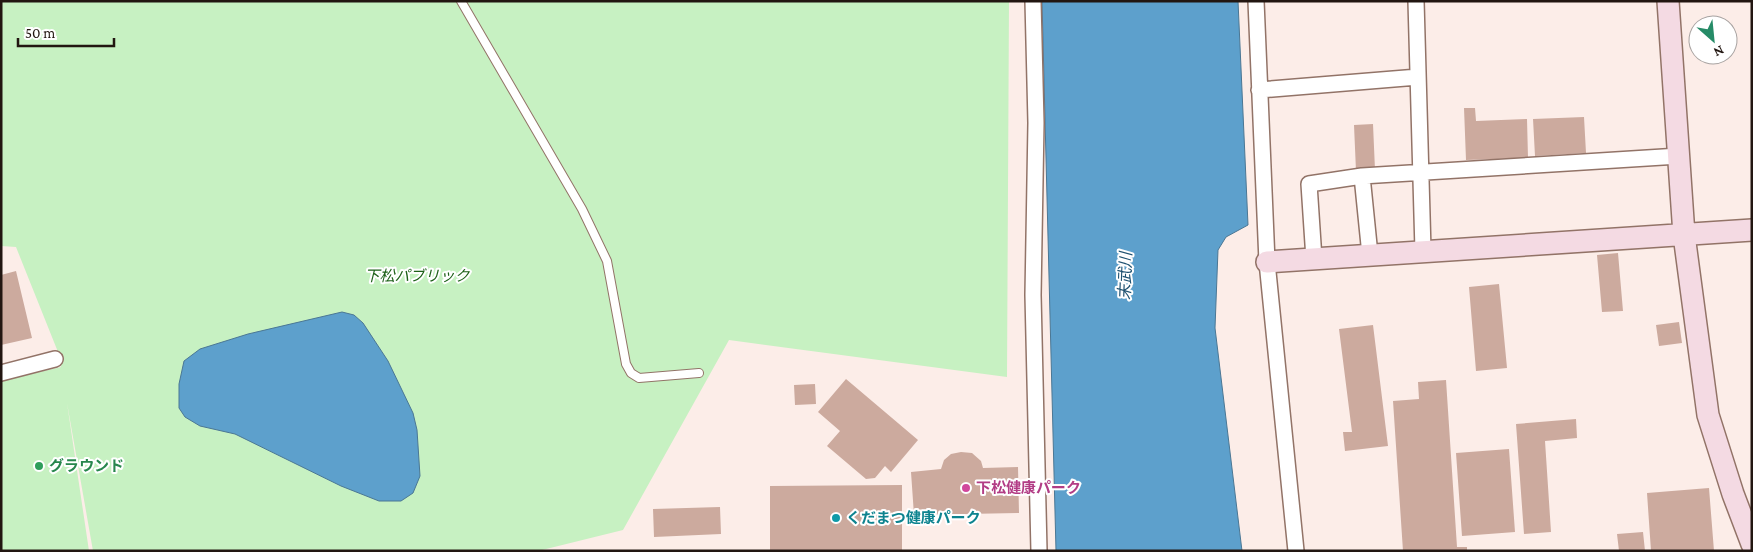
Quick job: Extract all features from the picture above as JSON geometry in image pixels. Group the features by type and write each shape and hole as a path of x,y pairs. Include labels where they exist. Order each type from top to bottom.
{"street":[{"path":"1033,1 1036,124 1033,295 1040,551"},
{"path":"1256,1 1267,262 1296,551"},
{"path":"1416,1 1423,251"},
{"path":"1668,1 1684,235 1708,415 1733,494 1752,544"},
{"path":"1259,90 1418,77"},
{"path":"1314,259 1309,184 1362,176 1678,156"},
{"path":"1362,176 1370,255"},
{"path":"1267,262 1752,230"},
{"path":"1,373 55,359"}],"lane":[{"path":"461,1 598,240 607,262 626,364 631,372 639,378 699,373"}],"green space":[{"name":"下松パブリック","path":"1,1 1009,1 1007,377 729,340 623,530 538,551 93,551 67,403 89,551 1,551 1,381 61,367 58,352 16,247 1,246"}],"water":[{"name":"末武川","path":"1042,1 1238,1 1248,225 1226,237 1218,250 1215,328 1242,551 1056,551"},
{"path":"342,312 354,315 363,323 388,361 413,413 417,430 420,476 413,493 401,501 379,501 341,486 235,434 200,426 185,417 179,408 179,384 184,361 200,349 248,334"}],"building":[{"path":"1464,108 1475,108 1476,121 1527,119 1528,158 1466,160"},
{"path":"1584,117 1586,153 1535,156 1533,119"},
{"path":"1373,124 1375,170 1356,171 1354,125"},
{"path":"1618,253 1623,311 1602,312 1597,255"},
{"path":"16,271 32,338 1,345 1,275"},
{"path":"1499,284 1507,368 1476,371 1469,287"},
{"path":"1679,322 1682,343 1659,346 1656,325"},
{"path":"1373,325 1388,446 1345,451 1343,432 1352,432 1339,329"},
{"path":"846,379 918,440 891,472 885,466 875,478 866,479 827,446 840,431 818,412"},
{"path":"1446,380 1457,547 1467,547 1467,551 1403,551 1393,401 1419,399 1418,382"},
{"path":"815,384 816,404 795,405 794,385"},
{"path":"1576,419 1577,438 1545,441 1551,532 1524,534 1516,424"},
{"path":"1509,449 1515,532 1462,536 1456,453"},
{"path":"961,452 972,453 981,461 983,468 1018,467 1019,513 914,515 911,472 941,469 944,460 951,454"},
{"name":"くだまつ健康パーク","path":"902,485 902,551 770,551 770,486"},
{"path":"1709,488 1714,551 1651,551 1647,493"},
{"path":"720,507 721,534 654,537 653,509"},
{"path":"1643,532 1645,551 1619,551 1617,534"}],"place":[{"name":"グラウンド","path":"39,466"},
{"name":"下松健康パーク","path":"966,488"},
{"name":"くだまつ健康パーク","path":"836,518"}]}
